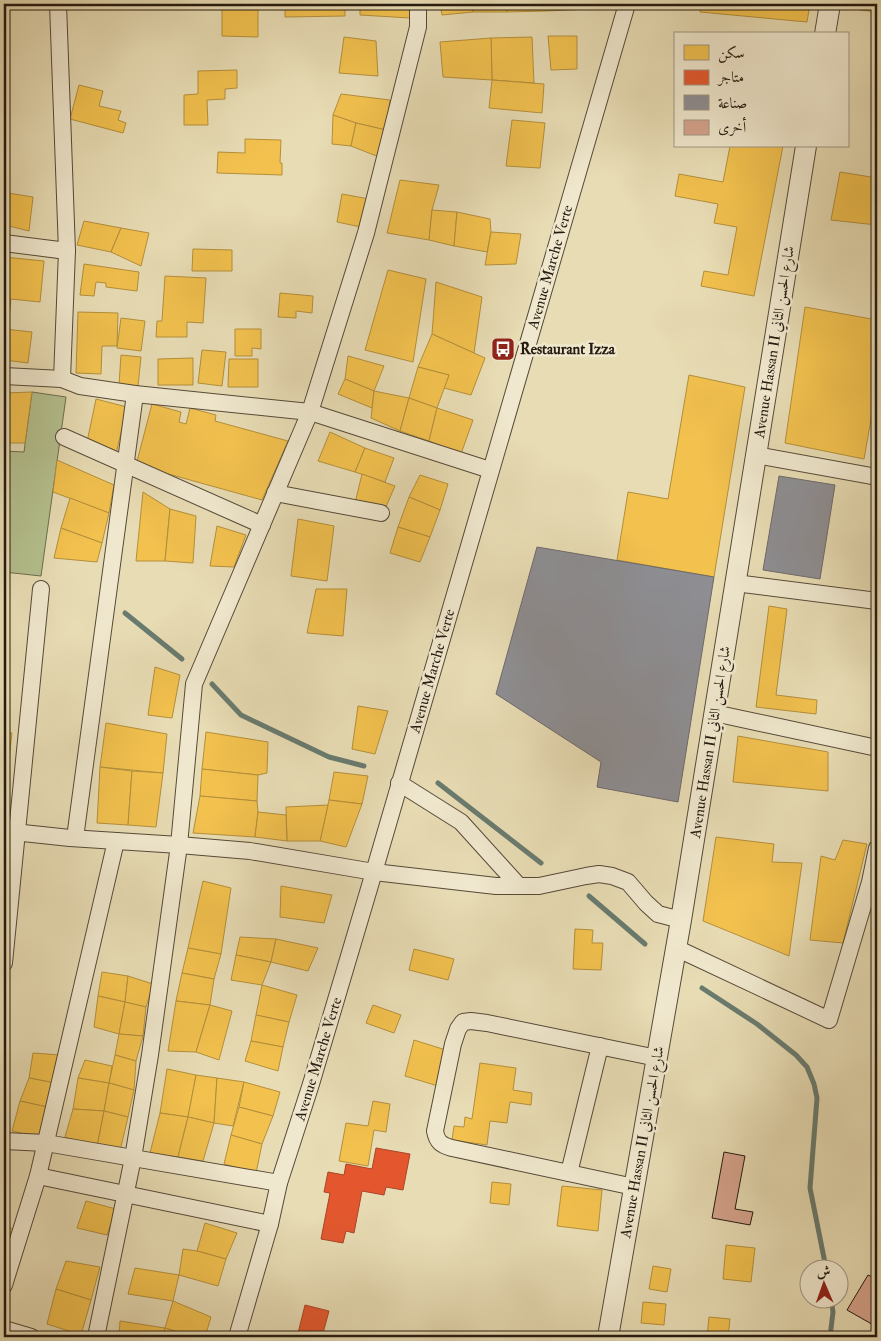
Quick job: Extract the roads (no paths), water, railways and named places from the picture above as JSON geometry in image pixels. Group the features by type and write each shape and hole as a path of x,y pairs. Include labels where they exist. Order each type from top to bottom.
{"street":[{"path":"58,4 67,251 62,380"},
{"path":"96,1337 126,1195 150,1055 180,844 194,684 310,412 366,233 418,27 418,4"},
{"name":"Avenue Marche Verte","path":"237,1337 270,1224 279,1183 311,1084 374,872 627,4"},
{"path":"825,32 830,4"},
{"name":"Avenue Hassan II شارع الحسن الثاني","path":"608,1337 681,920 806,148"},
{"path":"4,243 67,251"},
{"path":"4,376 62,380 80,386 135,394 310,412 490,470"},
{"path":"75,838 135,394"},
{"path":"64,437 262,525"},
{"path":"756,455 877,478"},
{"path":"275,493 381,513"},
{"path":"735,583 877,602"},
{"path":"4,964 11,831 41,589"},
{"path":"714,713 877,748"},
{"path":"400,783 461,822 519,886"},
{"path":"11,831 75,838 180,844 250,851 374,872 496,886 539,886 599,874 612,876 628,882 658,914 681,920"},
{"path":"4,1285 38,1176 116,841"},
{"path":"676,948 829,1020 874,883 877,848"},
{"path":"634,1187 441,1145 434,1131 453,1044 458,1029 464,1022 471,1021 657,1058"},
{"path":"570,1172 600,1046"},
{"path":"4,1141 46,1143 279,1183"},
{"path":"38,1176 270,1224"},
{"path":"4,1329 30,1337"}],"waterway":[{"path":"125,613 182,659"},
{"path":"212,684 241,715 329,757 364,766"},
{"path":"438,783 541,863"},
{"path":"589,896 645,944"},
{"path":"702,988 757,1024 796,1055 807,1067 817,1098 810,1188 824,1258"},
{"path":"830,1337 832,1308"}],"place":[{"name":"Restaurant Izza","path":"503,349"}]}
